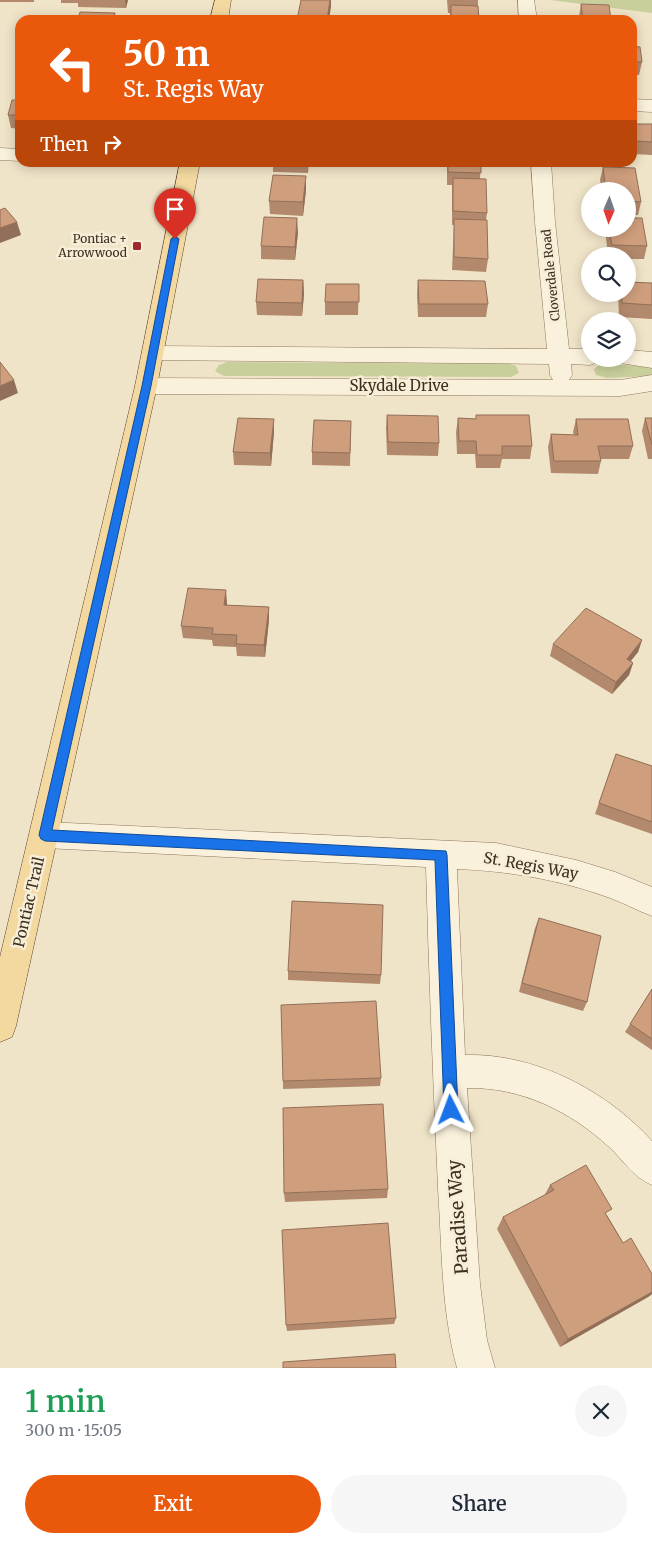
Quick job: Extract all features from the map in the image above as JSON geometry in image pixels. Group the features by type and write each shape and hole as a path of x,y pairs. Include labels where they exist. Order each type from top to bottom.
{"main road":[{"path":"220,15 223,0"},
{"name":"Pontiac Trail","path":"0,1026 146,386 189,167"}],"street":[{"path":"526,0 528,15"},
{"path":"637,105 652,106"},
{"path":"0,154 15,155"},
{"name":"Cloverdale Road","path":"541,167 545,222 563,387"},
{"name":"Skydale Drive","path":"152,353 581,357"},
{"path":"636,359 652,360"},
{"name":"Skydale Drive","path":"146,386 620,388 652,383"},
{"name":"St. Regis Way","path":"45,835 496,857 546,866 594,878 652,902"},
{"name":"Paradise Way","path":"441,855 449,1072 462,1284 468,1340 476,1368"},
{"path":"449,1072 502,1074 535,1082 563,1095 595,1114 622,1137 652,1168"}],"green space":[{"path":"550,0 652,0 652,13"},
{"path":"227,362 510,364 516,366 519,373 511,377 224,376 215,371 219,365"},
{"path":"596,367 652,367 652,376 607,378 596,375 594,369"}],"building":[{"path":"301,0 330,0 328,15 298,15"},
{"path":"581,4 609,5 610,15 582,15"},
{"path":"451,5 478,6 479,15 451,15"},
{"path":"80,12 115,13 114,15 79,15"},
{"path":"637,47 640,47 642,62 637,62"},
{"path":"12,100 15,100 15,115 8,115"},
{"path":"637,124 652,124 652,142 637,141"},
{"path":"448,167 481,167 481,173 448,172"},
{"path":"603,167 635,168 641,202 636,202 636,182 605,182"},
{"path":"273,175 306,176 303,202 269,201"},
{"path":"453,178 486,179 487,213 453,211"},
{"path":"5,208 17,222 0,228 0,210"},
{"path":"264,217 297,218 295,247 261,246"},
{"path":"636,218 642,218 647,246 612,245 611,238 636,238"},
{"path":"454,219 487,220 488,259 454,257"},
{"path":"258,279 303,280 302,303 256,302"},
{"path":"418,280 485,281 488,304 419,304"},
{"path":"636,282 652,283 652,305 622,303 636,302"},
{"path":"326,284 359,284 359,302 325,302"},
{"path":"0,362 14,380 0,386"},
{"path":"387,415 438,416 439,443 388,442"},
{"path":"476,415 529,415 532,446 502,446 502,455 477,455 476,441 459,441 458,418 476,419"},
{"path":"238,418 274,419 270,453 233,452"},
{"path":"645,418 652,418 652,445"},
{"path":"576,419 628,419 633,446 598,446 601,461 554,461 551,434 578,435"},
{"path":"314,420 351,421 350,453 312,452"},
{"path":"188,588 226,590 224,605 269,607 264,645 236,644 237,635 212,634 213,628 181,626"},
{"path":"586,608 642,640 627,659 633,663 616,682 553,644"},
{"path":"616,754 652,766 652,822 599,803"},
{"path":"292,901 383,905 381,975 288,971"},
{"path":"539,918 601,936 587,1002 522,983"},
{"path":"652,989 652,1039 630,1024"},
{"path":"376,1001 381,1078 283,1081 281,1005"},
{"path":"383,1104 388,1189 284,1193 283,1108"},
{"path":"586,1165 612,1209 605,1213 623,1243 631,1238 652,1274 652,1292 568,1339 503,1217 554,1190 550,1185"},
{"path":"388,1223 396,1318 286,1325 282,1230"},
{"path":"395,1354 396,1368 283,1368 283,1362"}],"place":[{"name":"Pontiac + Arrowwood","path":"137,246"}],"route":[{"path":"175,239 146,386 45,835 441,855 451,1110"}]}
